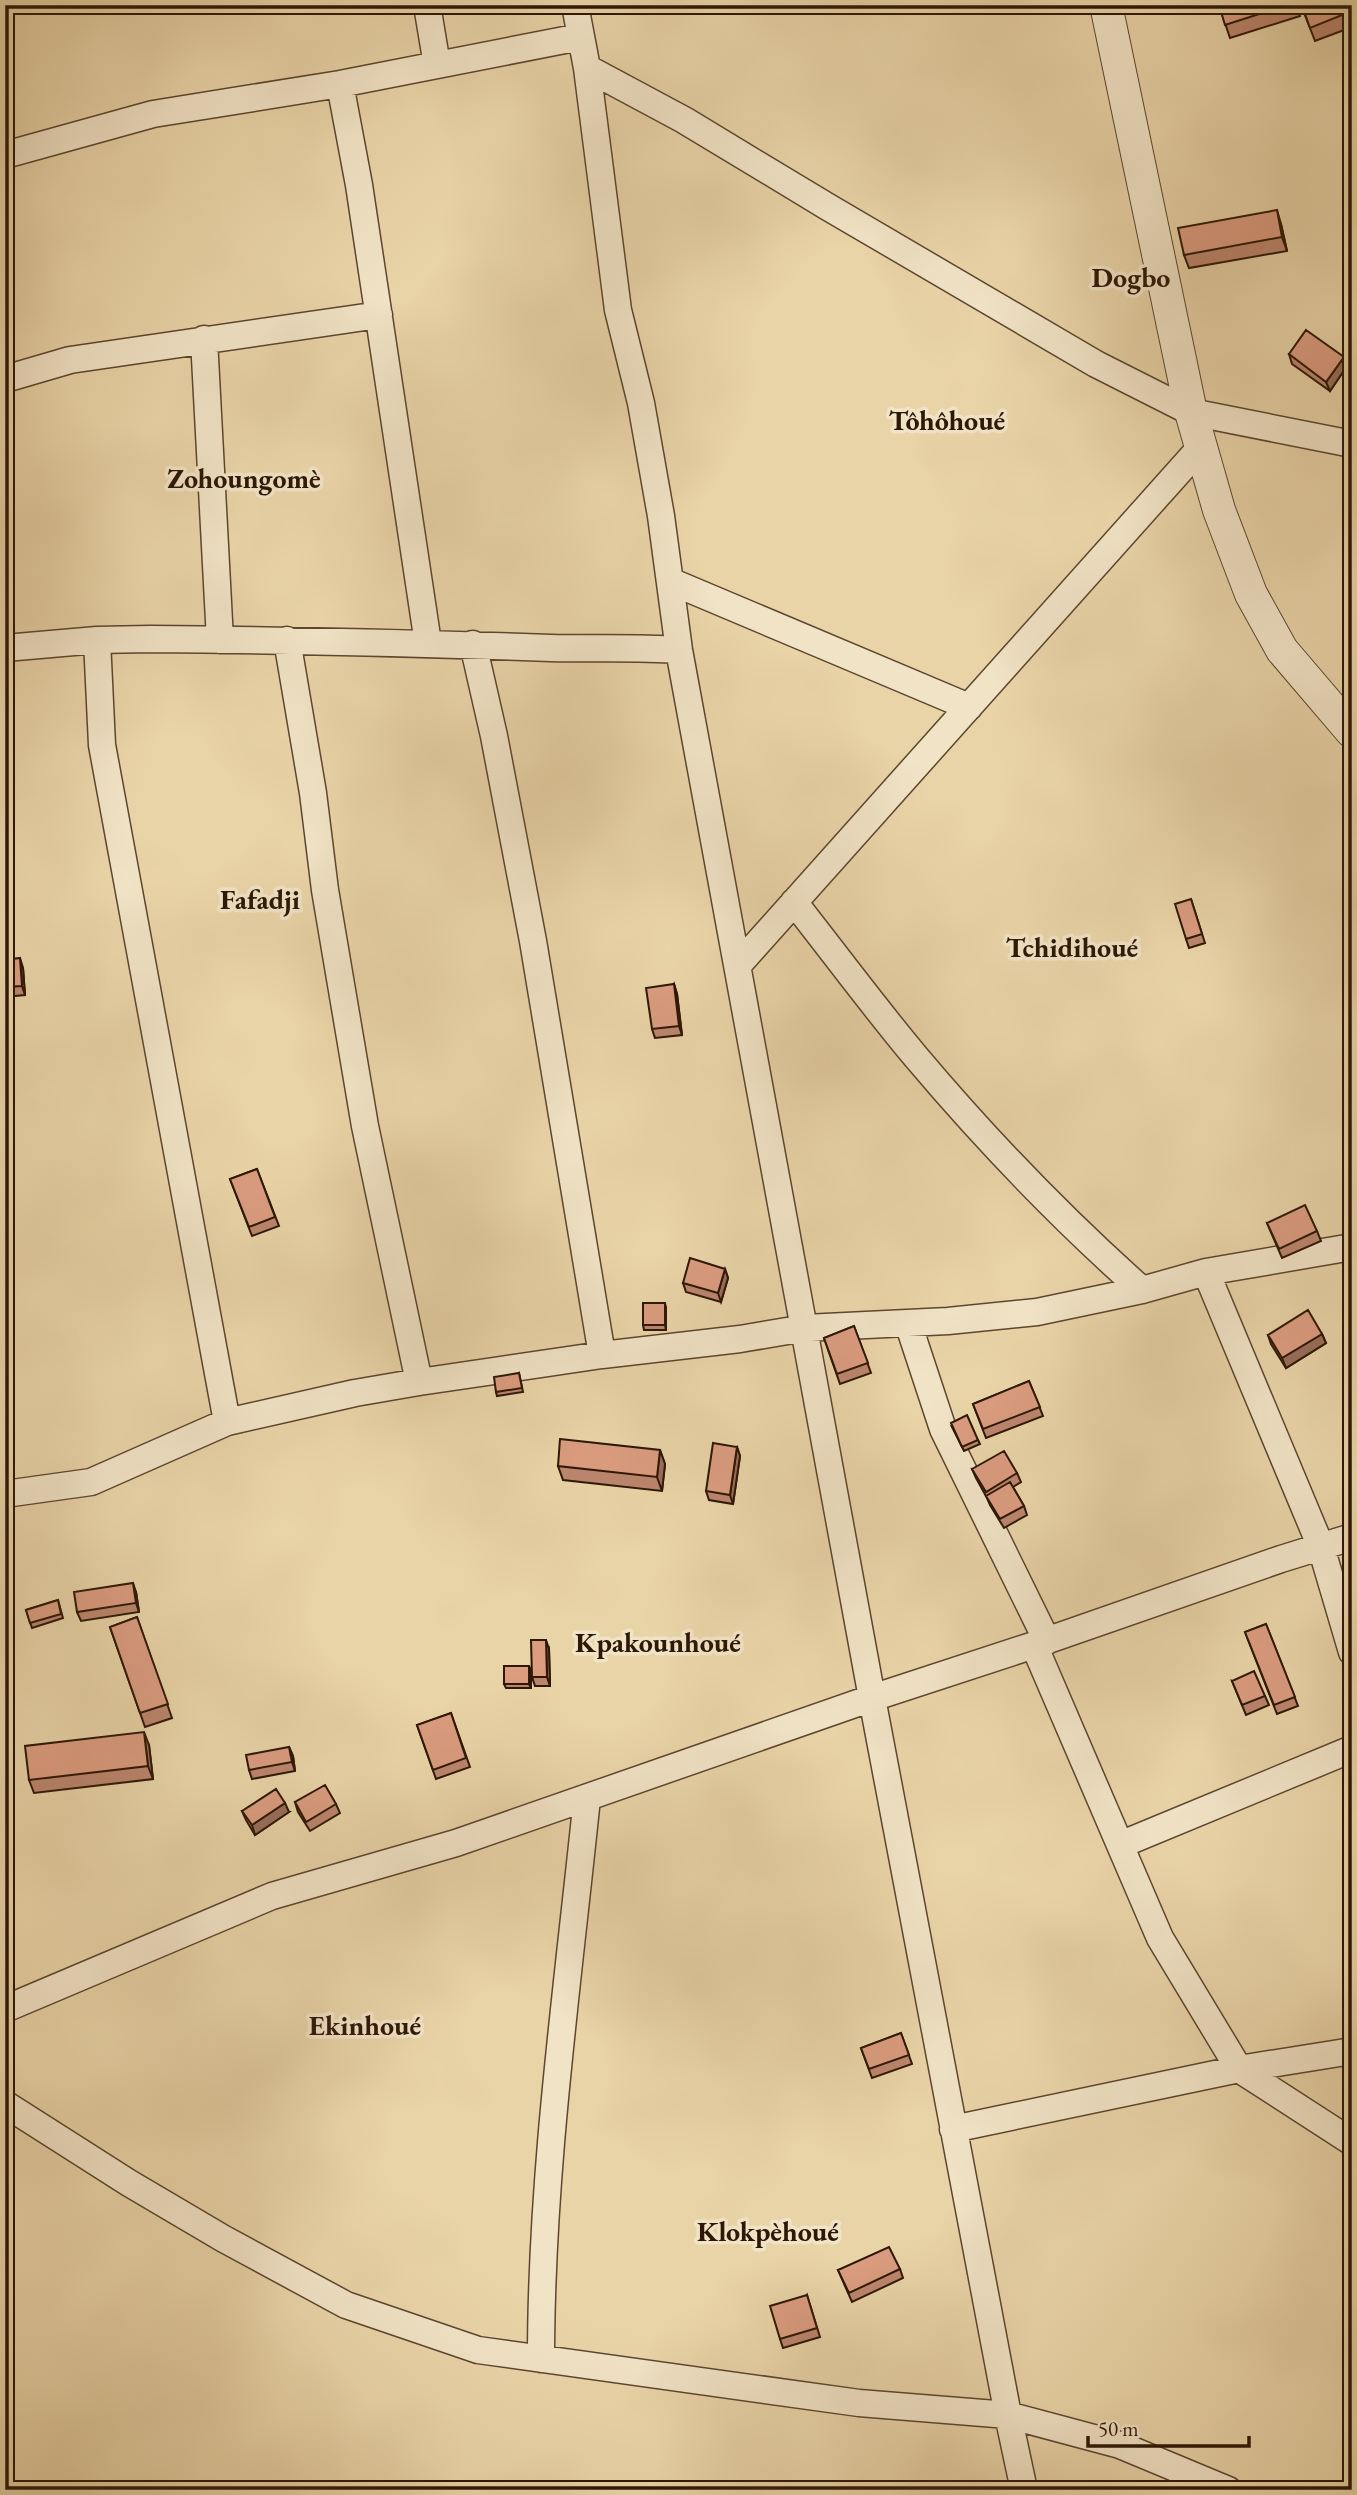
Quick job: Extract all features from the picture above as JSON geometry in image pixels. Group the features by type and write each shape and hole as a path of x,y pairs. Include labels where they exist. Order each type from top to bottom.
{"street":[{"path":"427,5 437,65"},
{"path":"575,5 587,68 618,310 641,403 679,650 872,1698 1024,2490"},
{"path":"1106,5 1191,412 1219,510 1251,594 1282,650 1352,732"},
{"path":"5,155 153,114 340,84 580,37"},
{"path":"587,68 684,120 1096,363 1191,412 1352,444"},
{"path":"340,84 379,314 428,643"},
{"path":"5,379 70,360 379,314"},
{"path":"204,339 220,640"},
{"path":"738,965 1201,447"},
{"path":"670,581 969,707"},
{"path":"5,648 97,640 287,640 679,650"},
{"path":"97,640 102,745 227,1423"},
{"path":"287,640 365,1126 419,1381"},
{"path":"473,644 494,736 533,941 602,1355"},
{"path":"794,902 915,1056 981,1132 1082,1236 1142,1290"},
{"path":"5,1494 91,1482 227,1423 355,1392 805,1328 1037,1312 1142,1290 1206,1272 1352,1247"},
{"path":"1206,1272 1321,1547 1352,1653"},
{"path":"908,1323 943,1429 1040,1643 1160,1938 1239,2069 1352,2142"},
{"path":"5,2010 272,1896 456,1843 872,1698 1352,1537"},
{"path":"1120,1845 1352,1749"},
{"path":"541,2359 541,2287 554,2122 587,1798"},
{"path":"953,2129 1239,2069 1352,2051"},
{"path":"5,2104 129,2183 224,2239 346,2305 478,2350 859,2403 1008,2415 1121,2445 1228,2490"}],"building":[{"path":"1219,5 1287,5 1225,25"},
{"path":"1302,5 1352,5 1352,11 1310,28"},
{"path":"1277,210 1282,237 1184,255 1178,228"},
{"path":"1306,330 1344,357 1326,382 1289,354"},
{"path":"1191,899 1202,934 1186,939 1175,904"},
{"path":"20,958 22,986 5,987 5,960"},
{"path":"674,984 679,1026 652,1029 646,988"},
{"path":"257,1169 275,1217 249,1227 230,1179"},
{"path":"1305,1205 1317,1231 1279,1249 1267,1223"},
{"path":"690,1258 725,1269 718,1293 683,1283"},
{"path":"643,1303 665,1303 665,1325 643,1325"},
{"path":"1308,1310 1322,1334 1282,1358 1268,1335"},
{"path":"854,1326 868,1363 837,1374 824,1338"},
{"path":"519,1373 522,1388 496,1392 494,1377"},
{"path":"1029,1381 1040,1407 983,1429 973,1404"},
{"path":"967,1415 978,1440 962,1447 951,1423"},
{"path":"560,1439 660,1450 657,1477 558,1466"},
{"path":"713,1443 737,1447 730,1495 706,1491"},
{"path":"1004,1451 1017,1473 986,1492 972,1469"},
{"path":"1010,1482 1024,1506 1000,1519 986,1496"},
{"path":"133,1583 136,1603 77,1612 74,1592"},
{"path":"58,1600 61,1614 30,1623 26,1610"},
{"path":"137,1617 168,1704 140,1713 110,1627"},
{"path":"1266,1624 1295,1697 1274,1705 1245,1632"},
{"path":"531,1640 546,1640 547,1677 532,1677"},
{"path":"504,1666 529,1666 529,1684 504,1684"},
{"path":"1254,1671 1265,1696 1242,1705 1232,1681"},
{"path":"451,1713 466,1758 433,1770 417,1725"},
{"path":"144,1732 148,1766 29,1780 25,1746"},
{"path":"289,1747 292,1762 249,1770 246,1755"},
{"path":"325,1785 336,1804 306,1822 295,1802"},
{"path":"276,1789 285,1803 252,1825 242,1811"},
{"path":"901,2033 909,2055 869,2069 861,2048"},
{"path":"889,2247 900,2269 849,2293 838,2270"},
{"path":"807,2295 817,2328 780,2339 770,2306"}],"district":[{"name":"Dogbo","path":"1131,277"},
{"name":"Tôhôhoué","path":"947,420"},
{"name":"Zohoungomè","path":"244,478"},
{"name":"Fafadji","path":"260,899"},
{"name":"Tchidihoué","path":"1072,947"},
{"name":"Kpakounhoué","path":"658,1642"},
{"name":"Ekinhoué","path":"365,2025"},
{"name":"Klokpèhoué","path":"768,2231"}]}
